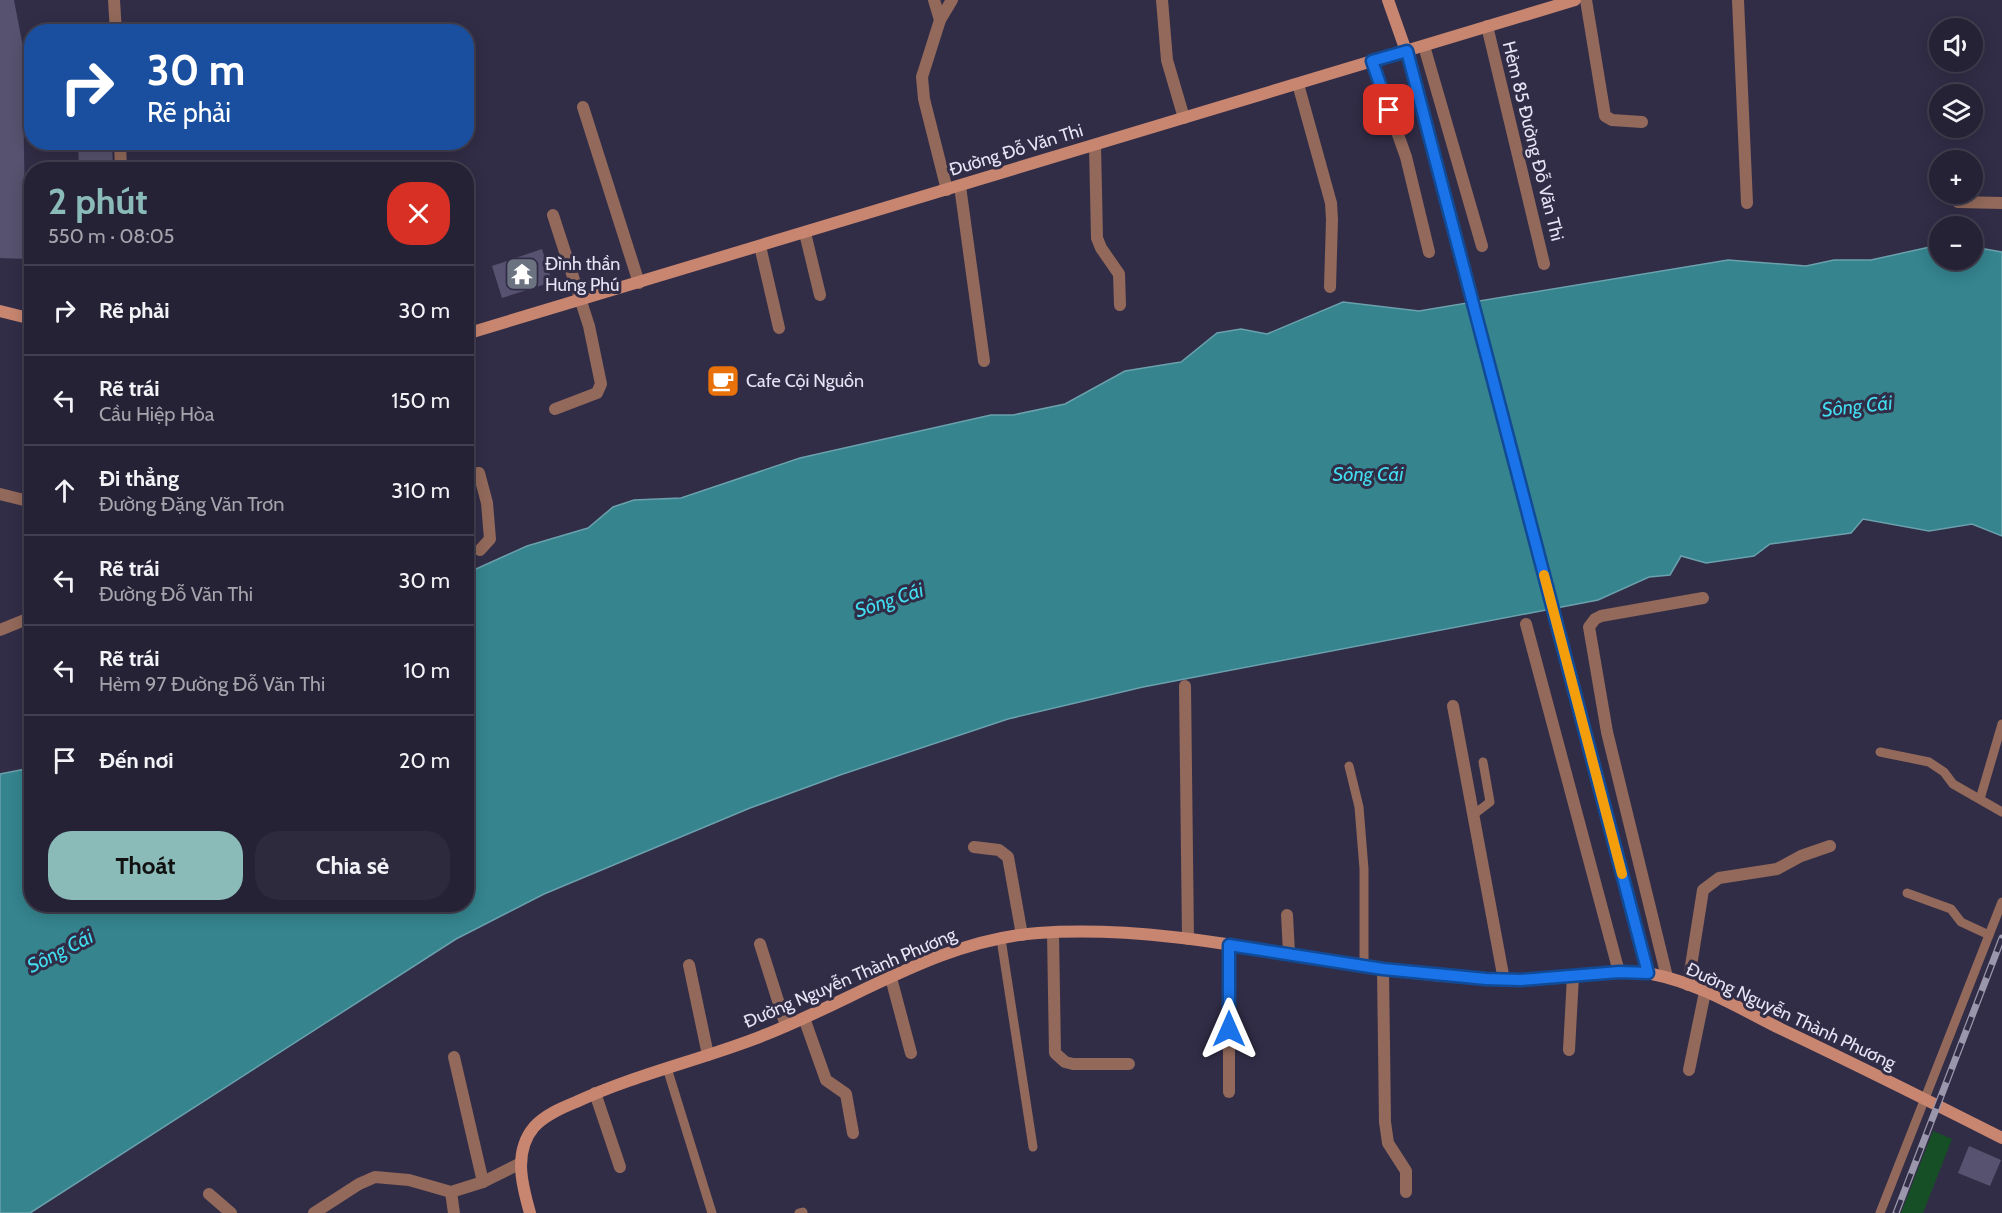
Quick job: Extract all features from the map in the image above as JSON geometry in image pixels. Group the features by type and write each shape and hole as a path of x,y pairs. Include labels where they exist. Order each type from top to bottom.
{"main road":[{"path":"1388,0 1407,51 1648,973"},
{"name":"Đường Đỗ Văn Thi","path":"474,332 1575,0"},
{"path":"0,311 24,317"},
{"name":"Đường Nguyễn Thành Phương","path":"530,1213 522,1184 521,1163 524,1143 537,1124 547,1116 595,1093 786,1026 937,957 1022,934 1144,935 1188,939 1383,969 1504,980 1619,972 1648,973 1706,992 2002,1138"}],"street":[{"path":"114,0 116,24"},
{"path":"934,0 940,20"},
{"path":"947,190 922,85 923,69 940,20 952,0"},
{"path":"1162,0 1167,60 1184,118"},
{"path":"1586,0 1605,116 1612,120 1642,122"},
{"path":"1738,0 1747,203"},
{"name":"Hẻm 85 Đường Đỗ Văn Thi","path":"1487,26 1544,264"},
{"path":"1424,46 1482,246"},
{"path":"1372,61 1406,158 1429,252"},
{"path":"1298,84 1331,203 1330,287"},
{"path":"583,106 639,283"},
{"path":"1095,145 1097,238 1101,248 1119,274 1120,305"},
{"path":"960,186 984,361"},
{"path":"1983,203 2002,203"},
{"path":"553,215 589,326 601,384 597,393 555,409"},
{"path":"805,233 820,295"},
{"path":"760,246 779,328"},
{"path":"474,474 479,473 487,503 490,539 480,550"},
{"path":"0,494 24,500"},
{"path":"1667,978 1608,732 1589,627 1595,619 1601,616 1703,598"},
{"path":"0,630 24,620"},
{"path":"1526,624 1619,972"},
{"path":"1185,686 1188,939"},
{"path":"1453,706 1504,980"},
{"path":"1688,985 1703,890 1706,886 1719,878 1777,869 1801,856 1830,846"},
{"path":"974,847 999,850 1008,857 1022,934"},
{"path":"1287,915 1289,953"},
{"path":"1053,933 1054,1053 1065,1062 1073,1064 1129,1064"},
{"path":"760,944 786,1026"},
{"path":"1229,945 1229,1092"},
{"path":"690,965 708,1055"},
{"path":"1383,969 1385,1122 1388,1143 1406,1171 1406,1192"},
{"path":"1569,1050 1573,976"},
{"path":"891,978 911,1053"},
{"path":"1689,1070 1706,992"},
{"path":"804,1018 826,1080 846,1094 853,1133"},
{"path":"454,1058 483,1182"},
{"path":"595,1093 620,1167"},
{"path":"314,1213 359,1184 375,1177 409,1180 451,1192 483,1182 521,1163"},
{"path":"451,1192 454,1213"},
{"path":"209,1194 231,1213"}],"lane":[{"path":"1980,799 2002,724"},
{"path":"1880,752 1929,762 1944,772 1953,784 2002,812"},
{"path":"1473,815 1490,802 1483,762"},
{"path":"1349,766 1359,807 1364,869 1364,966"},
{"path":"1907,893 1951,909 1961,922 1989,935"},
{"path":"1880,1213 2002,902"},
{"path":"1000,939 1033,1147"},
{"path":"667,1068 712,1213"}],"shaded area":[{"path":"1933,1131 1952,1139 1923,1213 1901,1213"}],"water":[{"name":"Sông Cái","path":"1929,247 1929,270 1983,270 1983,249 2002,252 2002,536 1972,524 1929,531 1863,519 1851,533 1770,544 1754,556 1706,563 1681,556 1670,575 1649,577 1598,600 1143,687 1008,719 840,775 750,808 544,894 456,939 30,1213 0,1213 0,774 24,769 24,912 474,912 474,570 527,546 588,528 613,507 634,500 681,498 800,458 991,415 1013,415 1065,404 1125,371 1181,362 1217,333 1241,329 1267,334 1343,302 1419,311 1728,260 1806,266 1834,260 1871,260"}],"building":[{"path":"0,0 14,0 24,52 24,259 0,258"},
{"path":"78,150 112,150 113,162 79,162"},
{"name":"Đình thần Hưng Phú","path":"542,249 552,282 502,298 492,266"},
{"path":"1969,1146 2001,1160 1990,1186 1958,1173"}],"railway":[{"path":"1896,1213 2002,938"}],"slow traffic":[{"path":"1544,575 1622,874"}],"place":[{"name":"Đình thần Hưng Phú","path":"522,274"},
{"name":"Cafe Cội Nguồn","path":"723,381"}],"route":[{"path":"1229,1029 1229,945 1383,969 1486,979 1521,980 1619,972 1648,973 1407,51 1372,61 1389,110"}]}
